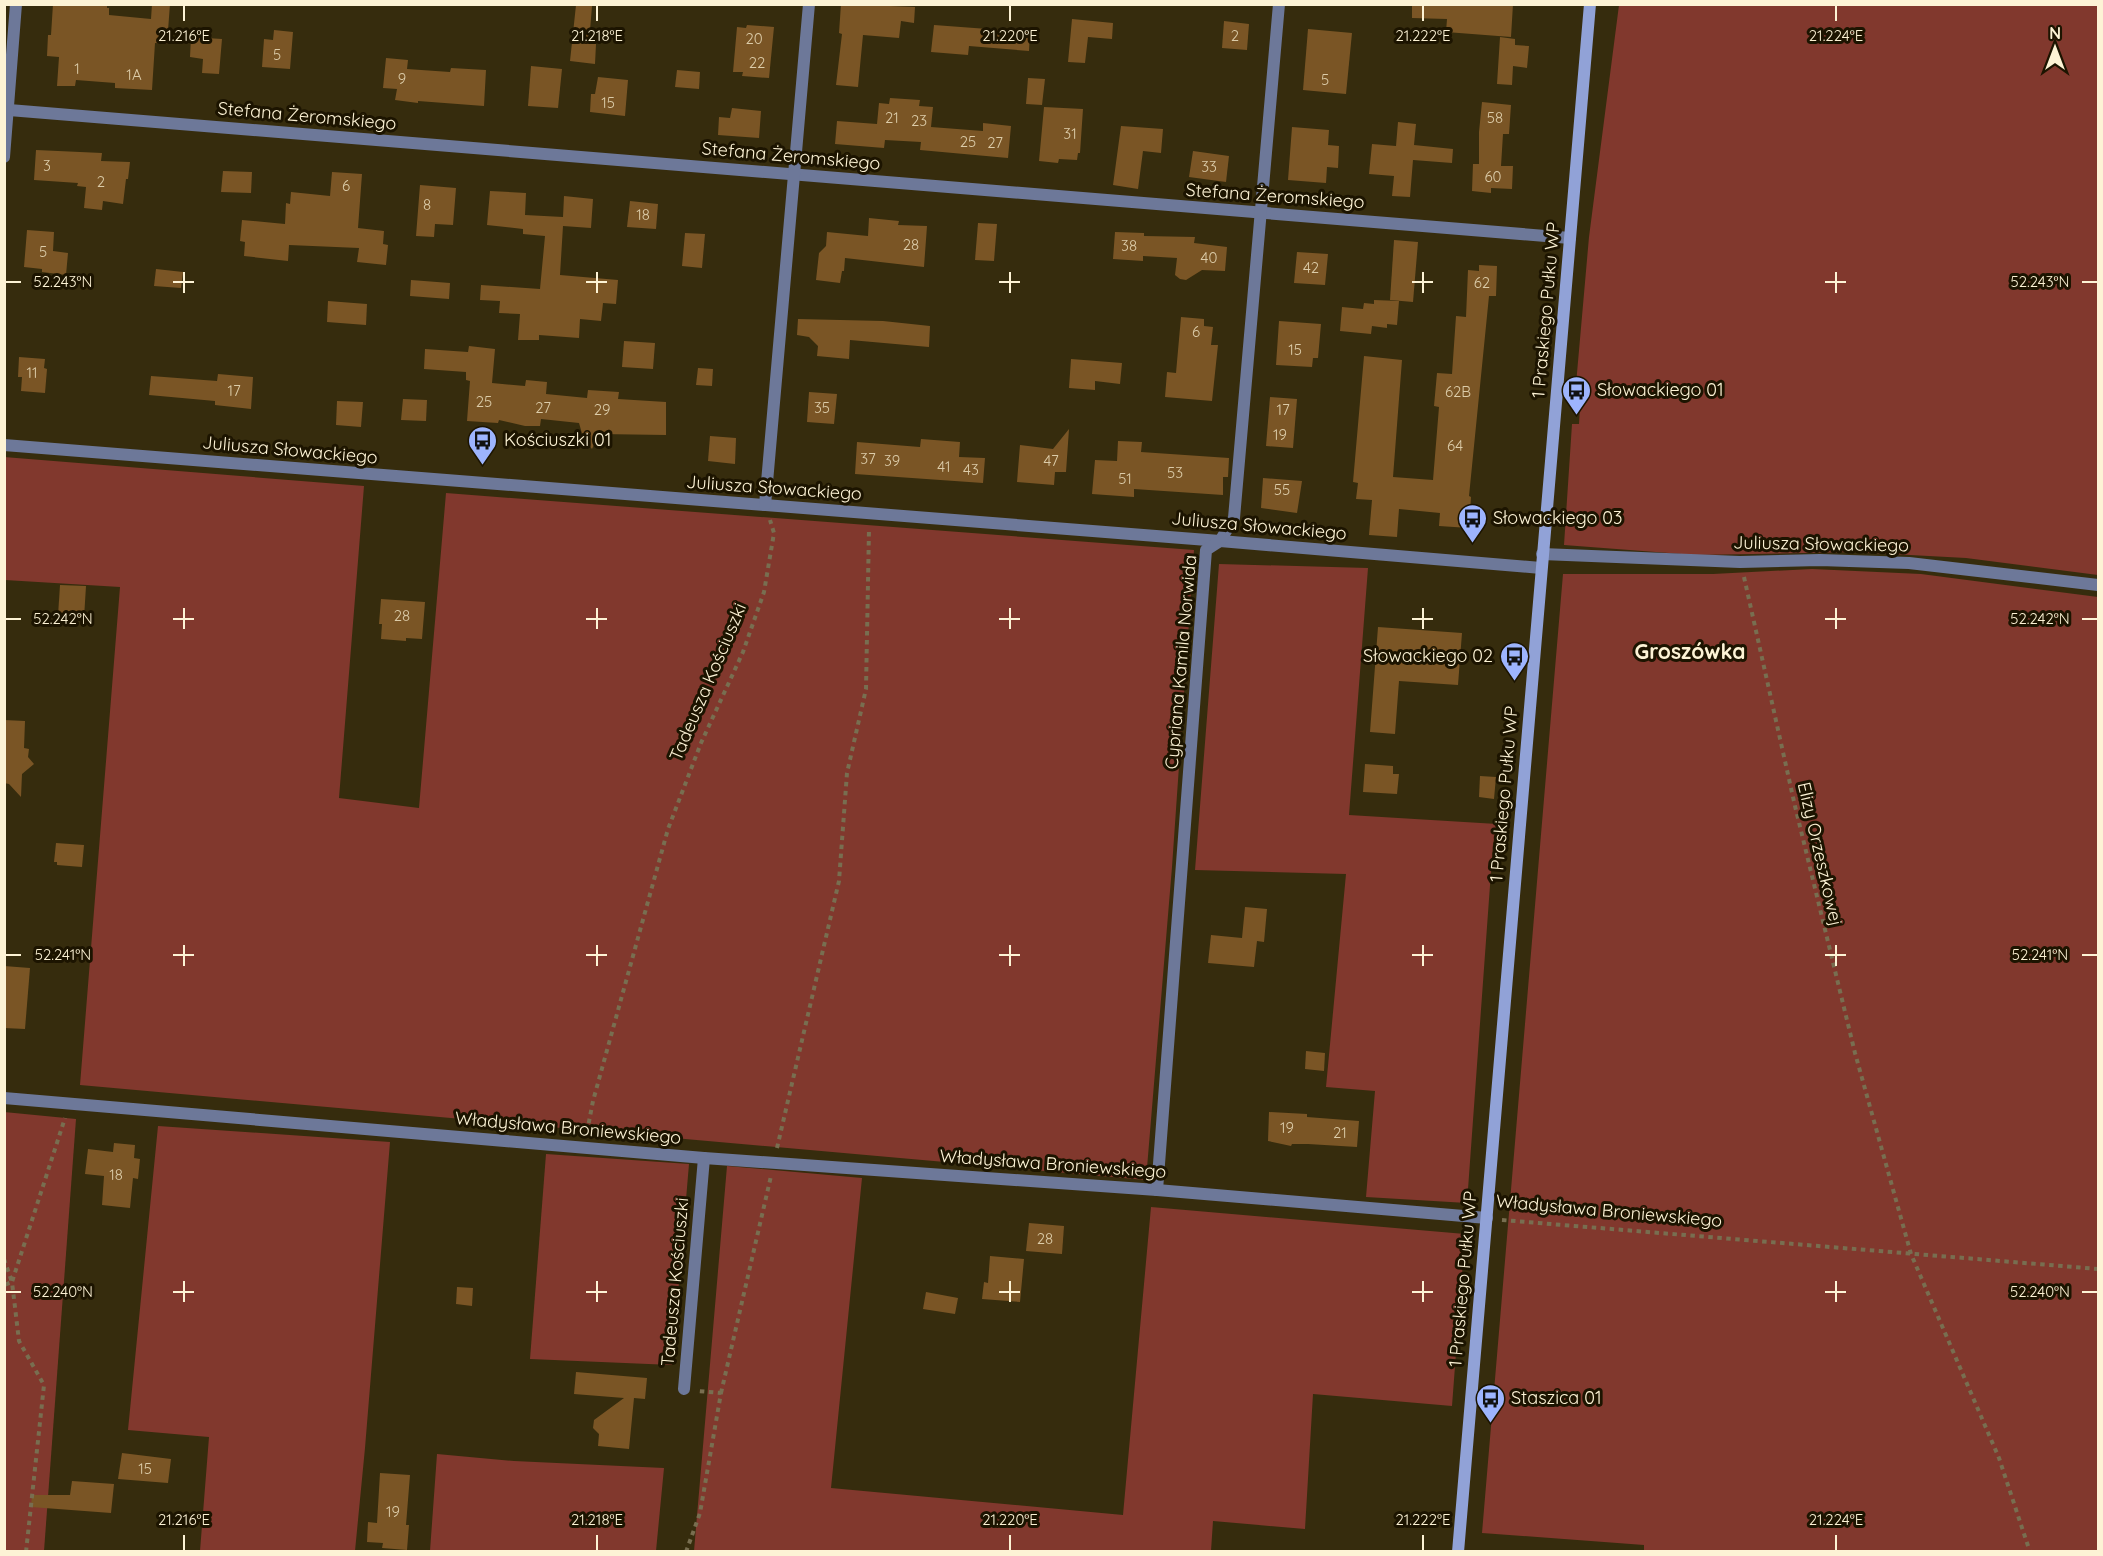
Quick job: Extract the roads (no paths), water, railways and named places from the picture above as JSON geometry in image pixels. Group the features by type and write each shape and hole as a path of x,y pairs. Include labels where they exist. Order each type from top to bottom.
{"street":[{"path":"4,157 16,4"},
{"path":"765,505 808,4"},
{"name":"Cypriana Kamila Norwida","path":"1157,1190 1206,550 1220,541 1234,518 1279,4"},
{"name":"1 Praskiego Pułku WP","path":"1458,1551 1540,568 1590,4"},
{"name":"Stefana Żeromskiego","path":"9,110 1570,238"},
{"name":"Juliusza Słowackiego","path":"4,445 1540,568"},
{"name":"Juliusza Słowackiego","path":"1542,554 1740,562 1820,560 1909,563 2098,585"},
{"name":"Władysława Broniewskiego","path":"4,1098 704,1158 1157,1190 1487,1218"},
{"name":"Tadeusza Kościuszki","path":"684,1389 704,1158"}],"place":[{"name":"Słowackiego 01","path":"1576,416"},
{"name":"Kościuszki 01","path":"483,466"},
{"name":"Słowackiego 03","path":"1472,544"},
{"name":"Słowackiego 02","path":"1514,682"},
{"name":"Staszica 01","path":"1490,1424"}],"district":[{"name":"Groszówka","path":"1690,652"}]}
